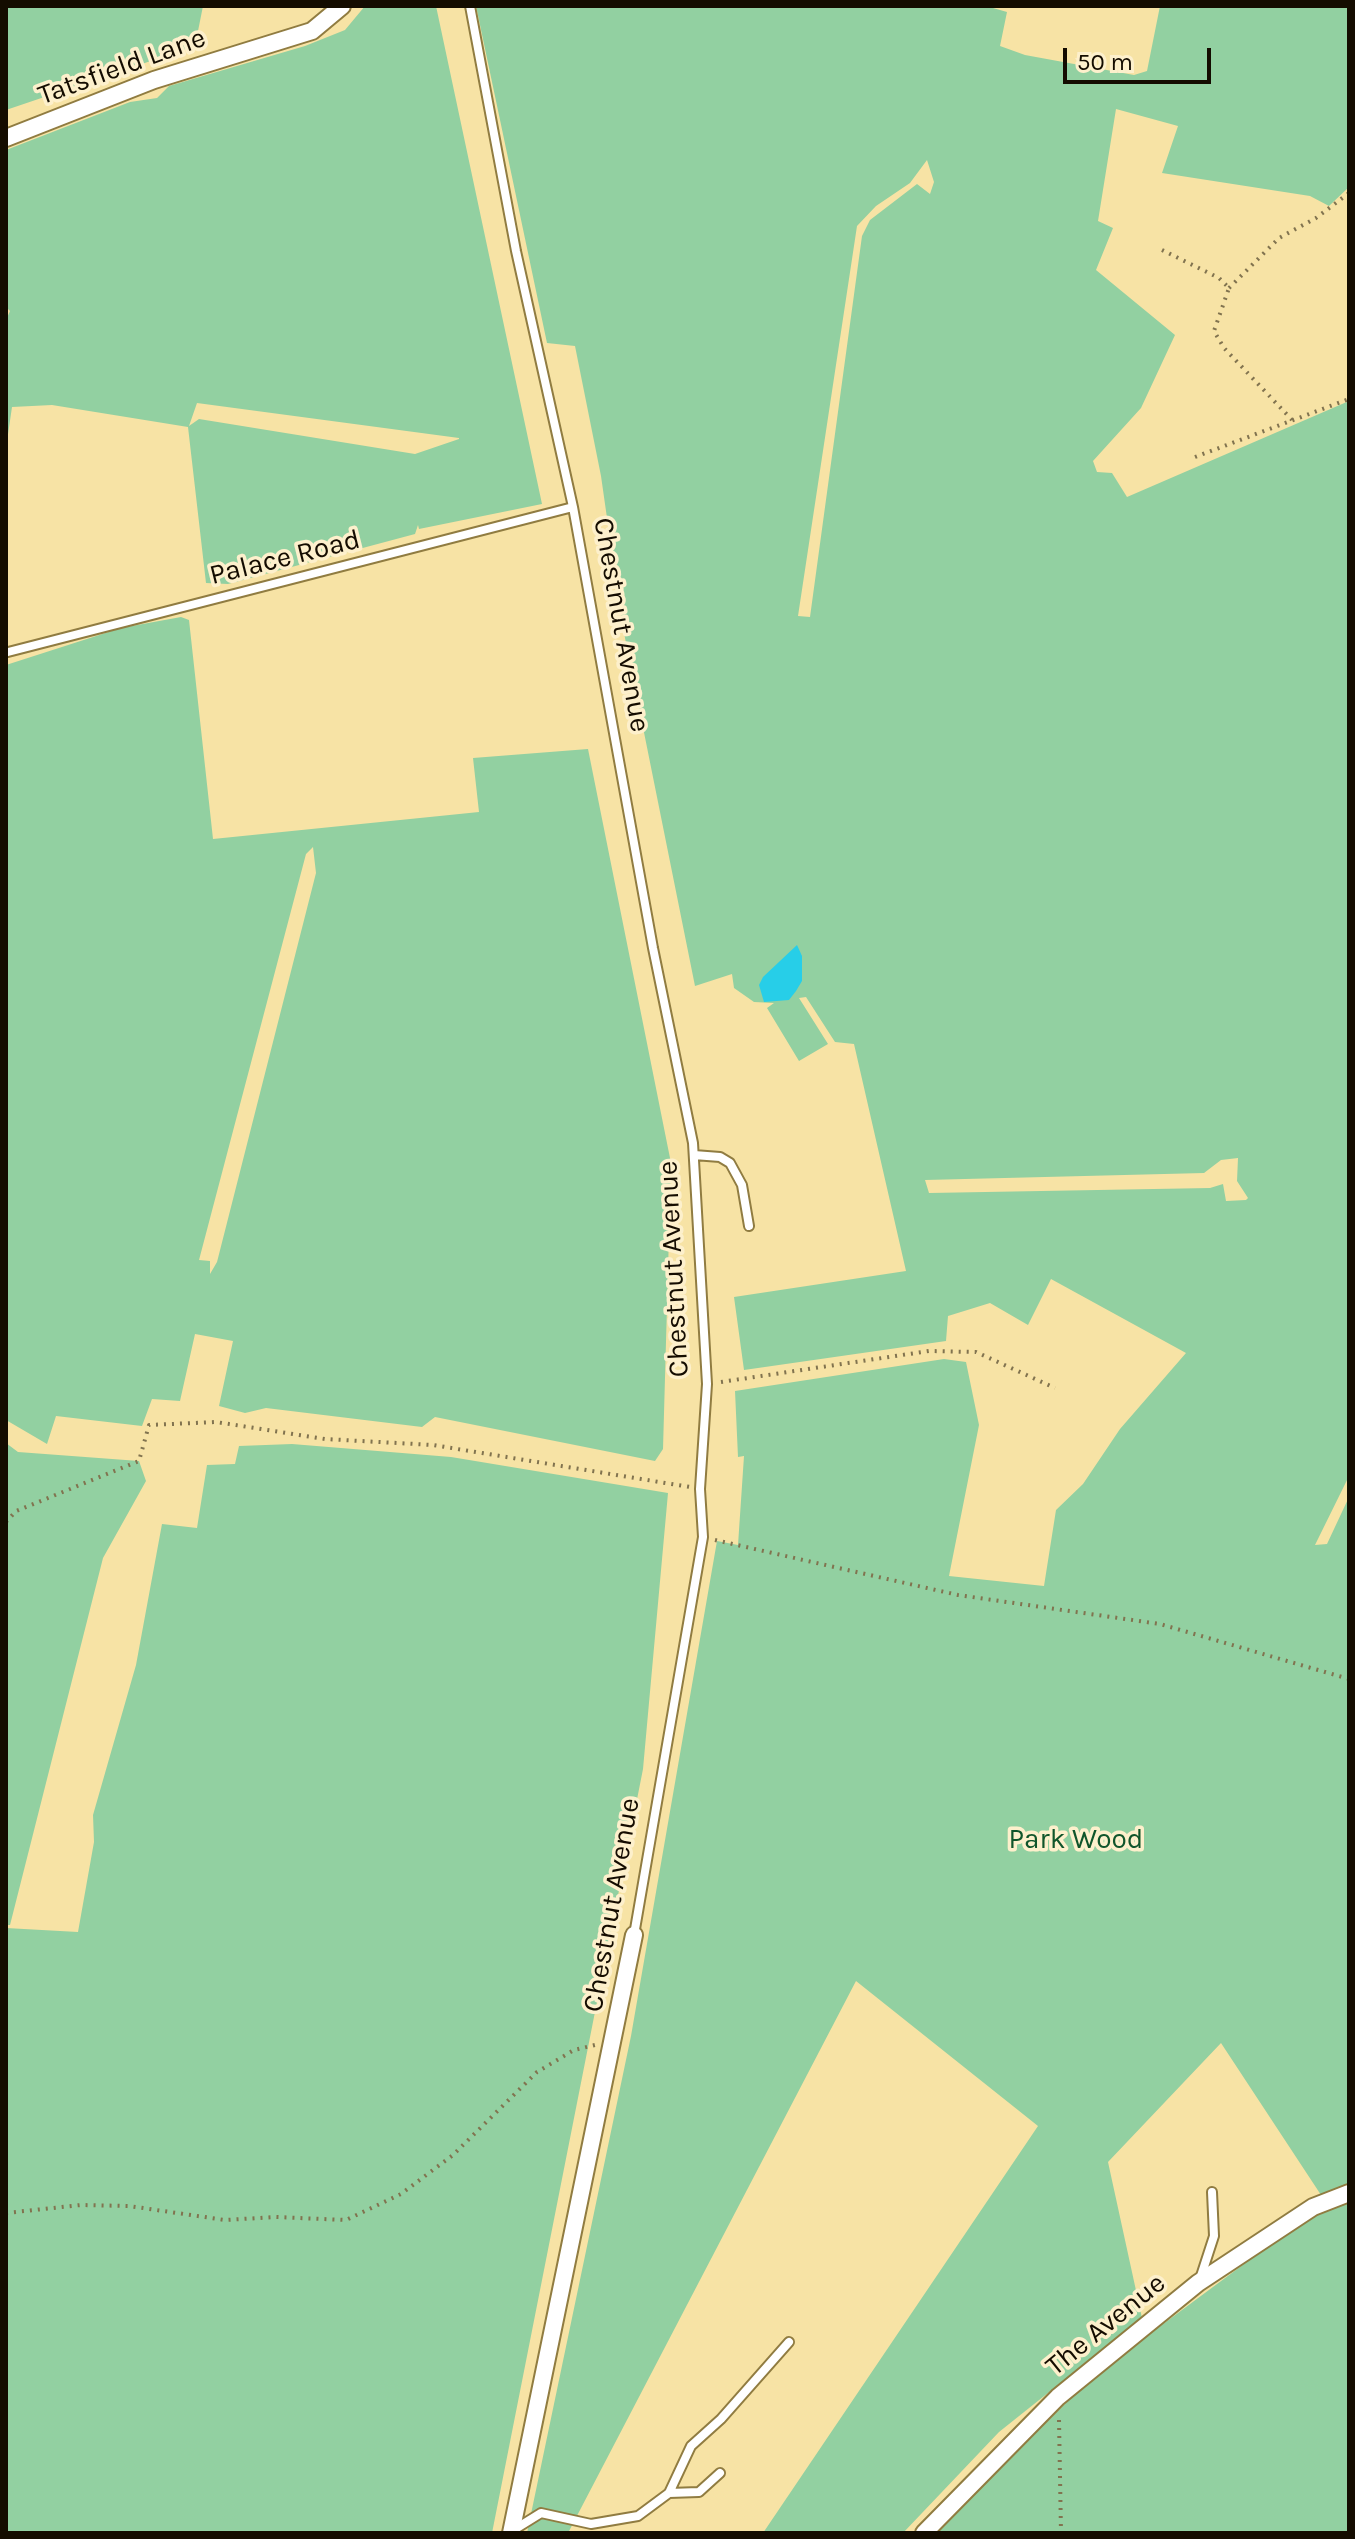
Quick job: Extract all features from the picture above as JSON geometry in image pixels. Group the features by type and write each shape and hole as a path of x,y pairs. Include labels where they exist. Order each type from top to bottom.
{"street":[{"name":"Tatsfield Lane","path":"6,138 154,80 312,31 342,6"},
{"name":"Chestnut Avenue","path":"511,2532 634,1935"},
{"name":"The Avenue","path":"924,2533 1058,2397 1198,2283 1313,2207 1349,2193"}],"lane":[{"name":"Chestnut Avenue","path":"470,6 516,251 573,507 694,1155 707,1384 700,1489 703,1537 634,1935"},
{"name":"Palace Road","path":"8,652 573,507"},
{"path":"694,1155 720,1157 730,1163 742,1185 749,1226"},
{"path":"1198,2283 1214,2236 1212,2192"},
{"path":"511,2532 541,2513 591,2524 638,2516 669,2493 691,2446 721,2419 789,2342"},
{"path":"669,2493 699,2492 720,2473"}],"path":[{"path":"1294,422 1224,348 1214,331 1229,288 1279,238 1316,218 1349,193"},
{"path":"1162,250 1219,278 1229,288"},
{"path":"1195,457 1349,399"},
{"path":"707,1384 929,1351 976,1352 1055,1388"},
{"path":"6,1522 16,1511 139,1461 149,1425 216,1422 325,1439 433,1445 700,1489"},
{"path":"703,1537 958,1595 1160,1624 1349,1679"},
{"path":"6,2213 81,2205 129,2206 225,2220 276,2217 346,2220 401,2194 453,2155 537,2072 574,2050 613,2041"},
{"path":"1058,2397 1061,2533"}],"green space":[{"path":"6,6 203,6 195,46 6,110"},
{"path":"365,6 436,6 542,504 419,529 418,525 415,534 228,584 206,583 188,427 52,405 12,407 6,448 6,320 10,311 6,307 6,150 130,102 157,98 169,86 305,46 345,30","holes":["197,403 459,438 415,454 199,419 189,426"]},
{"name":"Park Wood","path":"476,6 986,6 1007,12 1000,46 1025,55 1134,75 1147,71 1160,6 1349,6 1349,187 1329,206 1310,196 1162,173 1178,126 1116,109 1098,221 1113,228 1096,270 1175,335 1141,408 1093,461 1097,472 1112,473 1127,497 1349,401 1349,1476 1315,1545 1327,1544 1349,1497 1349,2184 1321,2195 1221,2043 1108,2162 1142,2318 999,2432 903,2533 763,2533 1038,2126 856,1981 568,2533 527,2533 631,2036 717,1541 738,1545 744,1456 738,1457 735,1391 944,1359 966,1362 979,1425 949,1576 1044,1586 1056,1510 1083,1484 1120,1429 1186,1353 1051,1279 1028,1325 990,1303 948,1316 946,1341 744,1370 734,1297 906,1271 854,1044 835,1042 806,997 799,998 828,1044 799,1061 767,1008 774,1003 754,1002 734,988 732,974 695,986 622,623 601,476 575,346 547,343","holes":["927,160 934,182 930,194 917,184 870,220 862,236 810,617 798,616 857,226 876,206 910,183","1238,1158 1237,1181 1248,1198 1246,1200 1226,1201 1223,1184 1210,1188 929,1193 925,1180 1204,1173 1221,1160"]},
{"path":"181,617 189,620 213,839 479,812 473,758 588,749 671,1163 663,1449 655,1461 435,1417 422,1427 266,1408 245,1413 219,1406 233,1341 195,1334 180,1401 152,1399 142,1426 56,1416 47,1444 6,1420 6,665 121,628","holes":["313,847 316,873 217,1262 210,1274 210,1261 199,1260 306,854"]},
{"path":"6,1443 18,1452 139,1461 146,1481 103,1558 10,1925 6,1925"},
{"path":"292,1444 451,1457 668,1493 643,1769 492,2533 6,2533 6,1928 78,1932 94,1842 93,1815 136,1665 162,1524 197,1528 207,1465 235,1464 239,1446"},
{"path":"1349,2202 1349,2533 935,2533 1093,2376 1306,2218"}],"water":[{"path":"797,945 802,956 802,981 789,1000 764,1002 759,985 763,977"}]}
